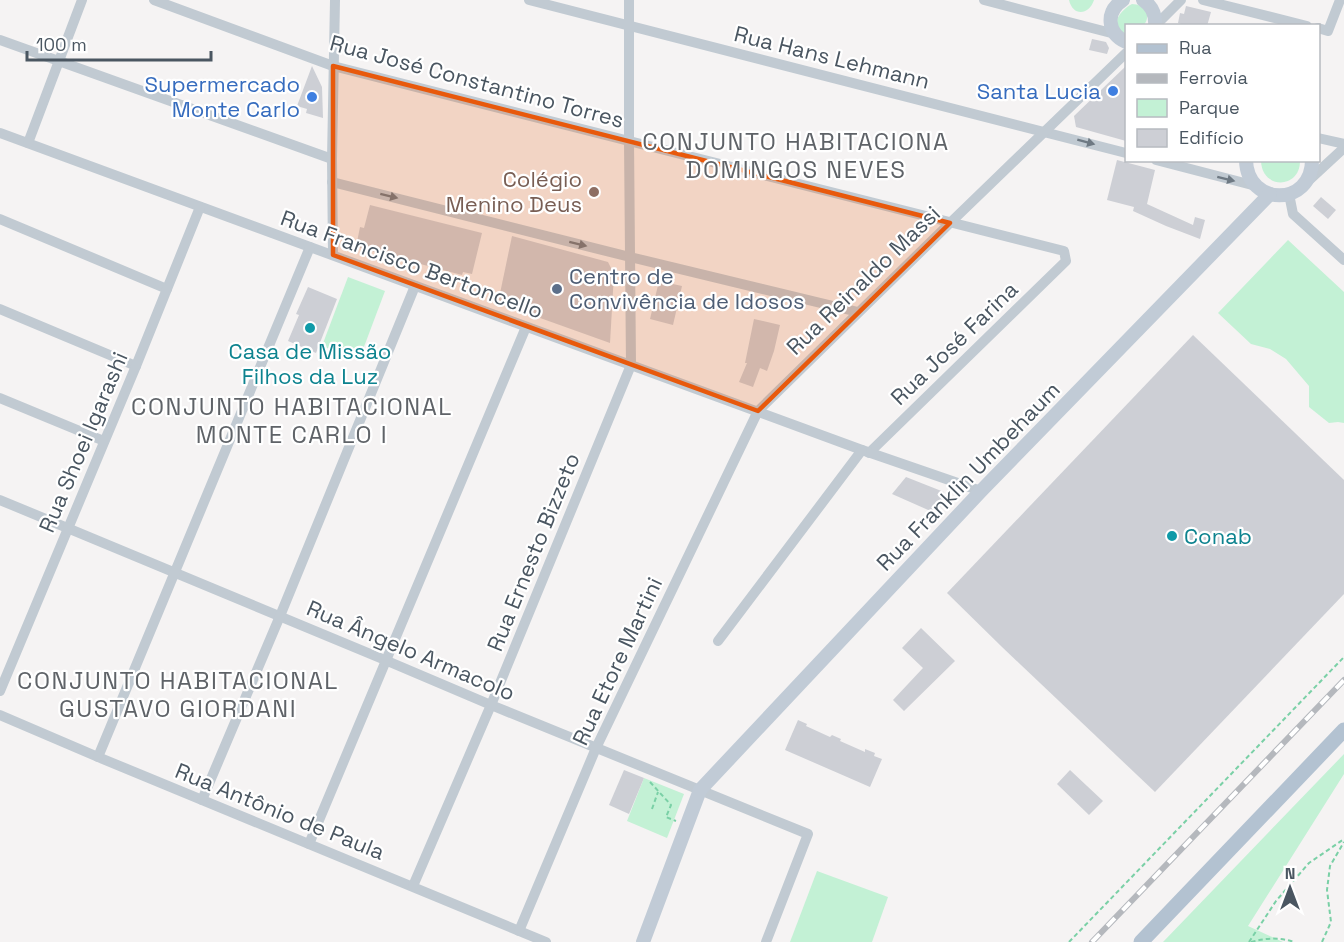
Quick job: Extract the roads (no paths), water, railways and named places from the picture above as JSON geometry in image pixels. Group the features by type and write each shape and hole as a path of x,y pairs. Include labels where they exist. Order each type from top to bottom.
{"main road":[{"path":"1141,942 1344,730"}],"street":[{"path":"28,143 82,0"},
{"name":"Rua José Constantino Torres","path":"154,0 333,66 1064,251 1066,261"},
{"path":"333,255 335,0"},
{"name":"Rua Hans Lehmann","path":"529,0 1125,153"},
{"path":"629,0 632,365"},
{"path":"984,0 1121,38"},
{"path":"1121,38 1112,28 1111,15 1117,4 1123,0"},
{"path":"1143,0 1153,11 1155,24"},
{"path":"1157,24 1181,0"},
{"path":"1203,0 1299,24"},
{"path":"1320,29 1328,31 1340,0"},
{"path":"0,40 332,159"},
{"name":"Rua Reinaldo Massi","path":"758,411 1125,54"},
{"name":"Rua Francisco Bertoncello","path":"0,133 526,327 981,491"},
{"path":"1320,138 1344,144"},
{"path":"1164,162 1256,186 1276,196 1295,191 1344,148"},
{"path":"1312,162 1310,176 1295,191 1293,214 1344,260"},
{"path":"1244,163 1251,181 1256,186"},
{"path":"332,182 858,312"},
{"name":"Rua Franklin Umbehaum","path":"700,790 981,491 1270,194"},
{"name":"Rua Shoei Igarashi","path":"0,691 200,207"},
{"path":"0,219 167,289"},
{"path":"98,757 310,247"},
{"name":"Rua José Farina","path":"718,641 866,451 1066,261"},
{"path":"202,800 415,286"},
{"path":"0,309 136,366"},
{"path":"309,844 526,327"},
{"name":"Rua Ernesto Bizzeto","path":"413,886 632,365"},
{"path":"0,398 104,441"},
{"name":"Rua Etore Martini","path":"519,931 596,748 758,411"},
{"name":"Rua Ângelo Armacolo","path":"0,500 491,705 808,834 766,942"},
{"name":"Rua Antônio de Paula","path":"0,714 98,757 546,942"},
{"path":"643,942 700,790"}],"railway":[{"path":"1092,942 1344,680"}],"place":[{"name":"Santa Lucia","path":"1113,91"},
{"name":"Supermercado Monte Carlo","path":"312,97"},
{"name":"Colégio Menino Deus","path":"594,192"},
{"name":"Centro de Convivência de Idosos","path":"557,289"},
{"name":"Casa de Missão Filhos da Luz","path":"310,328"},
{"name":"Conab","path":"1172,536"}],"district":[{"name":"CONJUNTO HABITACIONA DOMINGOS NEVES","path":"796,155"},
{"name":"CONJUNTO HABITACIONAL MONTE CARLO I","path":"292,420"},
{"name":"CONJUNTO HABITACIONAL GUSTAVO GIORDANI","path":"178,694"}]}
